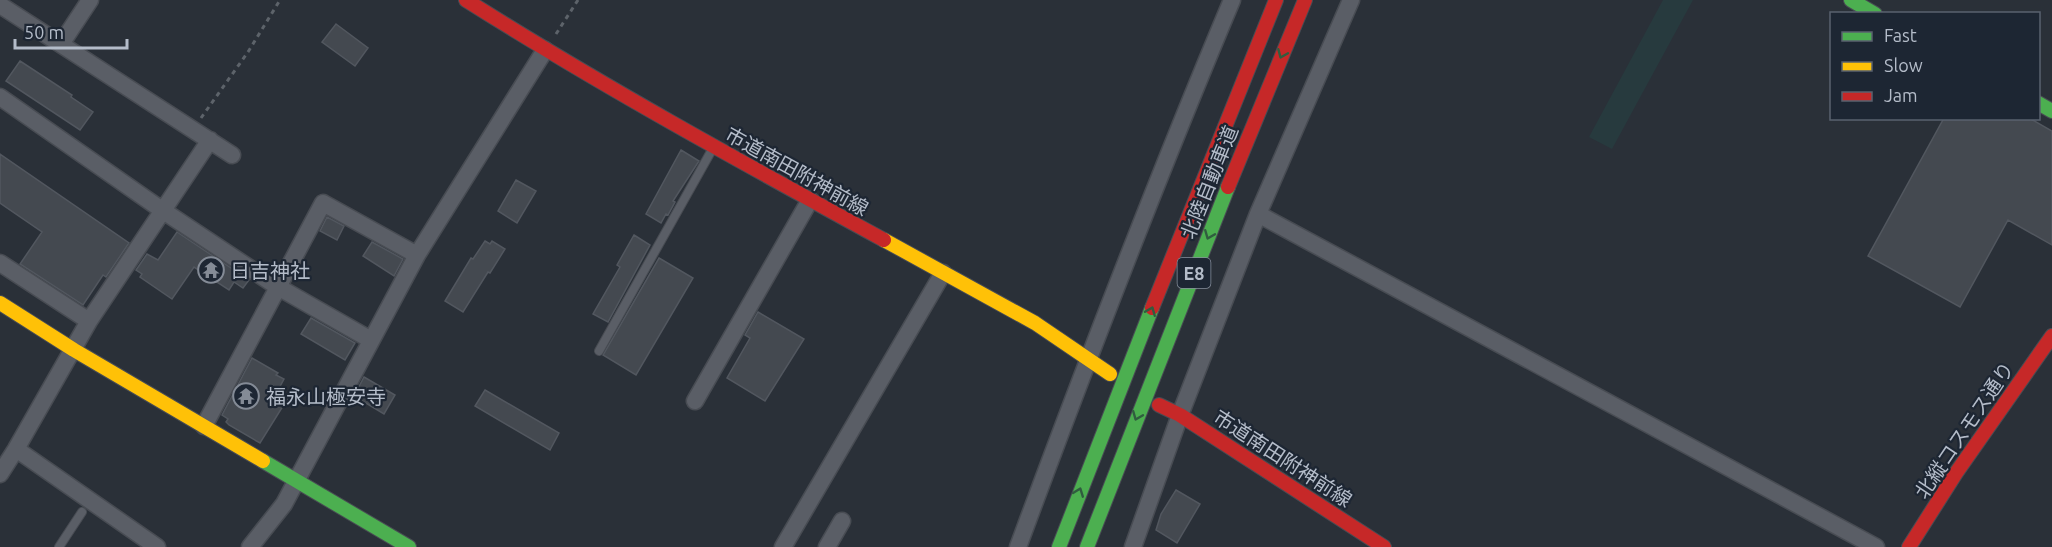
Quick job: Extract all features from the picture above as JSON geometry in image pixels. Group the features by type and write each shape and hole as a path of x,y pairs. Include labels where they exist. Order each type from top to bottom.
{"main road":[{"name":"市道南田附神前線","path":"466,0 545,50 713,147 1035,323 1110,374"},
{"name":"北陸自動車道","path":"1059,547 1102,433 1276,0"},
{"name":"北陸自動車道","path":"1087,547 1258,111 1305,0"},
{"path":"1851,0 1872,12"},
{"path":"0,303 74,350 409,547"},
{"name":"北縦コスモス通り","path":"1914,545 1956,473 2052,336"},
{"name":"市道南田附神前線","path":"1160,405 1180,415 1384,547"}],"street":[{"path":"61,44 90,0"},
{"path":"1018,547 1172,142 1232,0"},
{"path":"1133,547 1180,415 1258,214 1351,0"},
{"path":"0,5 232,155"},
{"path":"250,547 284,504 417,255 545,50"},
{"path":"0,97 162,210 278,287 370,340"},
{"path":"0,474 89,321 210,140"},
{"path":"695,401 810,200"},
{"path":"204,426 323,202 417,255"},
{"path":"1258,214 1875,547"},
{"path":"0,263 89,321"},
{"path":"783,547 943,273"},
{"path":"16,449 139,542 157,547"},
{"path":"827,547 842,521"}],"lane":[{"path":"599,351 713,147"},
{"path":"59,547 82,512"}],"path":[{"path":"194,129 248,52 280,0"},
{"path":"545,50 578,0"}],"green space":[{"path":"1663,0 1693,0 1612,149 1589,137"}],"building":[{"path":"336,24 368,48 355,66 322,42"},
{"path":"20,61 72,95 71,97 93,112 80,130 6,81"},
{"path":"1943,120 2033,120 2052,131 2052,245 2008,220 1960,307 1868,256"},
{"path":"681,150 699,161 661,223 646,214"},
{"path":"0,154 129,243 106,277 103,275 83,305 20,264 42,232 0,203"},
{"path":"516,180 536,191 517,223 498,211"},
{"path":"327,217 344,226 337,240 320,231"},
{"path":"177,232 249,280 243,288 234,282 229,290 194,267 172,299 140,277 142,274 136,270 147,254 158,260"},
{"path":"634,235 650,245 608,322 593,314 620,267 617,265"},
{"path":"485,241 490,244 492,241 505,249 463,312 445,301 471,258 473,259"},
{"path":"372,242 403,259 394,276 363,256"},
{"path":"659,258 693,278 636,375 603,355"},
{"path":"758,312 804,339 765,401 727,378 750,338 745,335"},
{"path":"311,318 355,343 345,360 301,334"},
{"path":"252,358 284,379 277,392 288,398 260,443 229,425 226,422 228,419 222,415"},
{"path":"364,377 395,395 384,414 354,396"},
{"path":"485,390 559,433 550,450 475,406"},
{"path":"1176,490 1200,504 1177,543 1156,530 1161,514"}],"traffic: fast":[{"path":"1851,0 1872,12"},
{"path":"2040,104 2052,111"},
{"path":"1087,547 1228,187"},
{"path":"1059,547 1152,308"},
{"path":"263,461 409,547"}],"traffic: slow":[{"path":"884,240 1035,323 1110,374"},
{"path":"0,303 74,350 263,461"}],"traffic: jam":[{"path":"466,0 621,93 884,240"},
{"path":"1152,308 1276,0"},
{"path":"1228,187 1305,0"},
{"path":"1909,547 1956,473 2052,336"},
{"path":"1159,405 1180,415 1384,547"}],"place":[{"name":"日吉神社","path":"211,270"},
{"name":"福永山極安寺","path":"246,396"}]}
